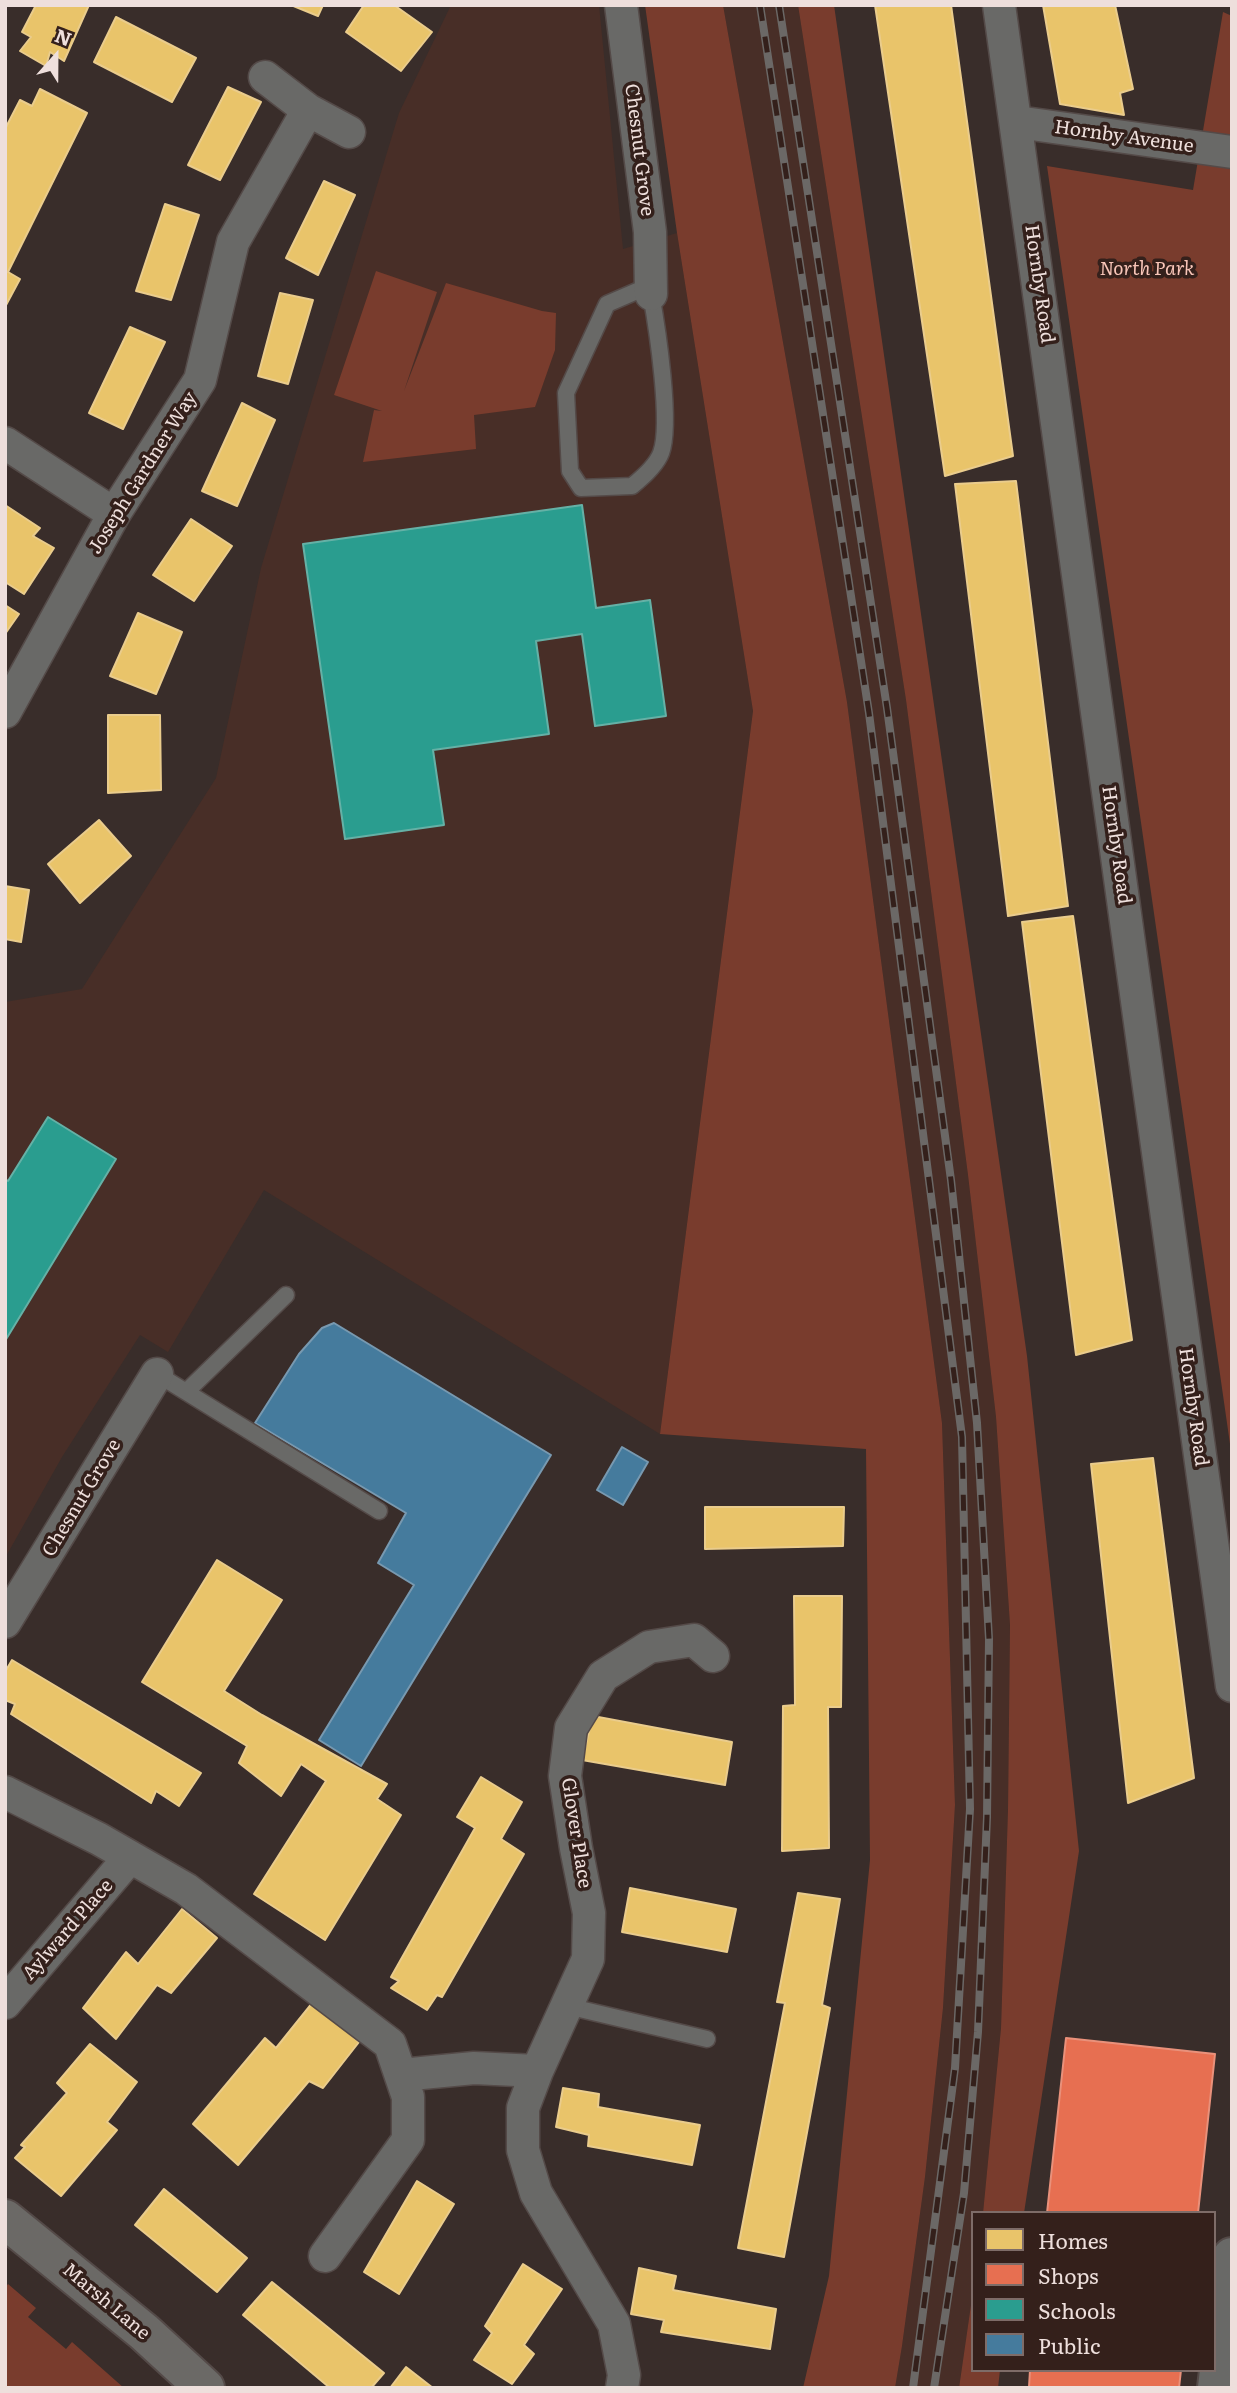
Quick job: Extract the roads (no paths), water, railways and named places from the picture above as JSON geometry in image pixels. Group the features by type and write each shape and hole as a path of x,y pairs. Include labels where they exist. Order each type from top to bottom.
{"main road":[{"name":"Marsh Lane","path":"5,2219 144,2332 205,2388"}],"street":[{"name":"Chesnut Grove","path":"621,5 650,232 652,294"},
{"name":"Hornby Road","path":"999,5 1232,1686"},
{"path":"265,77 308,110 349,132"},
{"name":"Joseph Gardner Way","path":"5,712 114,514 200,380 233,242 308,110"},
{"name":"Hornby Avenue","path":"1017,122 1232,152"},
{"path":"5,443 114,514"},
{"name":"Chesnut Grove","path":"5,1622 158,1374"},
{"name":"Glover Place","path":"622,2388 624,2375 614,2324 536,2193 523,2150 523,2108 588,1959 589,1913 565,1776 571,1728 603,1676 649,1647 694,1640 713,1656"},
{"path":"5,1792 186,1889 390,2044 408,2097 408,2140 326,2256"},
{"name":"Aylward Place","path":"5,2003 130,1857"},
{"path":"401,2075 474,2068 537,2071"},
{"path":"1217,2388 1232,2257"}],"lane":[{"path":"637,291 652,294 658,331 665,428 661,454 632,486 581,488 570,471 566,393 607,304 637,291"},
{"path":"186,1392 286,1294"},
{"path":"158,1374 379,1511"},
{"path":"567,2006 707,2039"}],"railway":[{"path":"760,5 869,713 962,1437 970,1809 955,2068 913,2388"},
{"path":"779,5 887,708 951,1180 977,1423 989,1639 987,1817 978,2032 964,2193 934,2388"}],"park label":[{"name":"North Park","path":"1147,269"}]}
